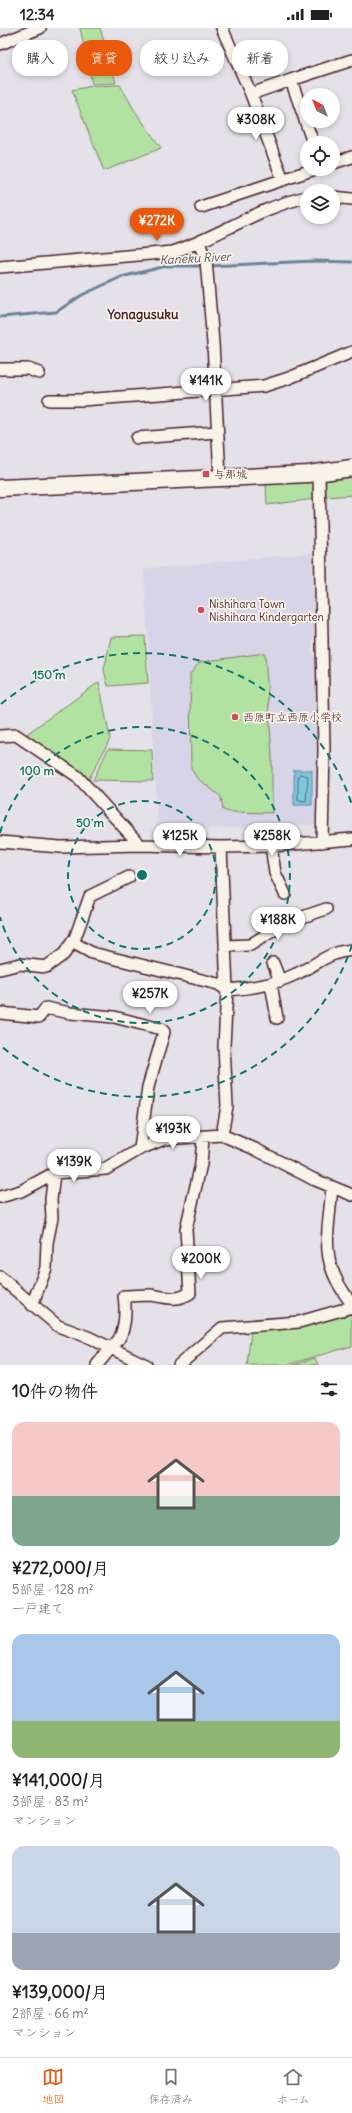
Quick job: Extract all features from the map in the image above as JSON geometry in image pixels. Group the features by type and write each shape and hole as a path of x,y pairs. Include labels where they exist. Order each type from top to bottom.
{"street":[{"path":"0,44 40,28"},
{"path":"222,28 251,94 283,180"},
{"path":"251,94 352,60"},
{"path":"291,80 311,136"},
{"path":"340,161 352,157"},
{"path":"201,208 300,174"},
{"path":"340,198 352,199"},
{"path":"0,267 173,252 200,244 215,234 265,209 300,199"},
{"path":"200,244 206,260 220,477"},
{"path":"49,400 82,400 264,386 289,378 352,352"},
{"path":"0,368 28,370 38,373"},
{"path":"138,438 217,432"},
{"path":"0,488 319,472 352,468"},
{"path":"319,472 324,750 322,842"},
{"path":"0,736 16,735 77,776 140,845"},
{"path":"0,842 60,848 140,845 221,847 271,846 352,839"},
{"path":"271,846 274,873 285,894"},
{"path":"221,847 225,946 226,990 224,1046 227,1106 222,1135"},
{"path":"0,969 20,964 46,967 64,954 72,942 90,896 129,877"},
{"path":"225,946 250,944 285,923 326,909"},
{"path":"72,942 92,953 218,984 226,990 275,983 297,974 335,952 352,950"},
{"path":"273,963 277,1018"},
{"path":"0,1013 39,1017 46,1008 70,1013 114,1017 161,1029 164,1032 148,1087 140,1149"},
{"path":"0,1197 21,1191 54,1173 106,1169 140,1149 164,1138 202,1138 222,1135 255,1149 313,1180 352,1195"},
{"path":"97,1365 109,1348 116,1343 124,1321 126,1309 124,1296 149,1295 174,1299 182,1298 190,1293 186,1229 201,1164 202,1138"},
{"path":"32,1305 46,1268 47,1243 52,1218 51,1200 54,1173"},
{"path":"179,1365 222,1328 299,1322 352,1306 335,1280 328,1257 332,1187"},
{"path":"0,1277 58,1326 88,1336 109,1348 146,1365"}],"shaded area":[{"name":"西原町立西原小学校","path":"312,553 314,636 312,640 312,653 318,659 318,824 158,831 144,569"}],"green space":[{"path":"80,28 100,28 103,40 83,40"},
{"path":"90,76 114,76 116,83 92,84"},
{"path":"120,85 135,111 161,148 104,171 72,90 92,86"},
{"path":"352,477 352,495 326,497 325,481"},
{"path":"303,478 309,483 314,482 315,499 267,505 266,481"},
{"path":"145,636 148,683 108,686 104,670 111,637"},
{"path":"265,653 272,757 272,813 229,812 223,810 221,797 196,777 191,768 190,674 200,662"},
{"path":"99,682 110,739 88,781 28,739 28,733"},
{"path":"108,749 152,750 153,781 93,780"},
{"path":"352,1314 352,1346 286,1365 247,1365 251,1331 299,1327"},
{"path":"315,1358 318,1365 293,1365"}],"water":[{"path":"294,770 312,770 312,805 294,805"}],"waterway":[{"name":"Kaneku River","path":"209,266 314,261 352,262"},
{"name":"Kaneku River","path":"0,317 56,312 82,295 121,277 167,266 204,266"}],"place":[{"name":"与那城","path":"206,474"},
{"name":"Nishihara Town Nishihara Kindergarten","path":"201,610"},
{"name":"西原町立西原小学校","path":"235,717"}],"district":[{"name":"Yonagusuku","path":"143,314"}]}
